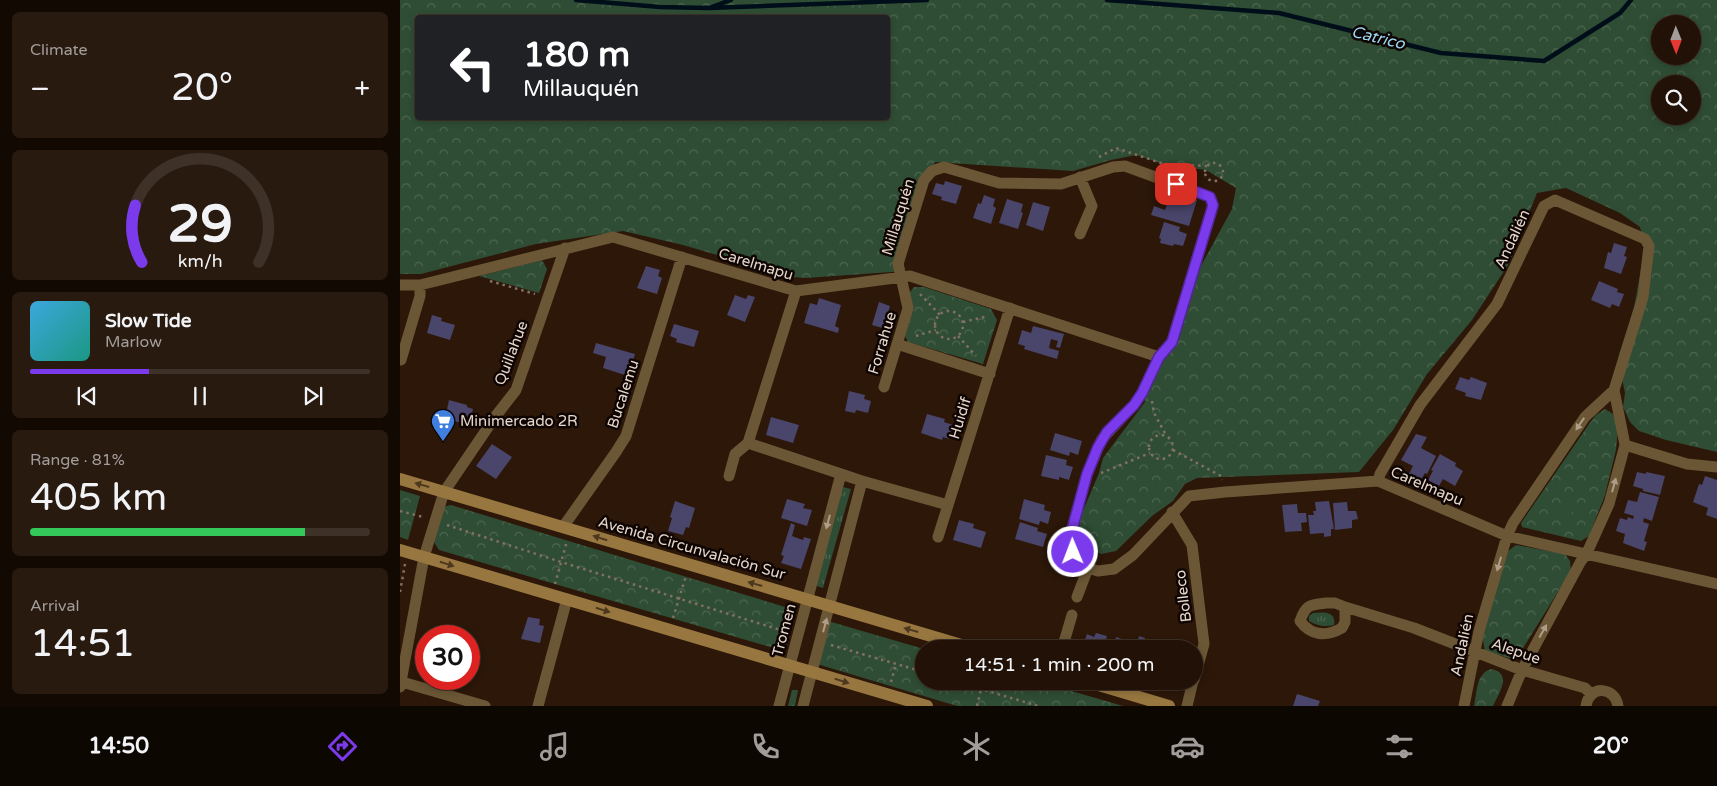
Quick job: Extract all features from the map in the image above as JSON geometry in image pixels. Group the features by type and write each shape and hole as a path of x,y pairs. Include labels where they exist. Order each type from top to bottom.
{"main road":[{"name":"Avenida Circunvalación Sur","path":"400,479 945,640"},
{"path":"403,555 424,557 927,706"},
{"path":"1115,690 1169,706"}],"street":[{"name":"Millauquén","path":"900,278 898,264 924,180 932,170 944,168 999,183 1062,184 1113,167 1125,166 1210,197 1213,205 1172,342 1159,357"},
{"path":"1080,177 1092,206 1080,234"},
{"name":"Andalién","path":"1378,481 1380,474 1420,405 1497,304 1544,206 1554,200 1645,239 1649,246 1643,297 1614,390 1625,445 1609,504 1586,555 1522,670 1507,706"},
{"name":"Carelmapu","path":"400,285 420,285 613,237 796,291 910,276 1159,357"},
{"name":"Quillahue","path":"401,685 424,557 444,492 490,424 516,390 565,248"},
{"name":"Bucalemu","path":"567,528 626,436 682,257"},
{"name":"Forrahue","path":"884,387 908,308 900,278"},
{"path":"401,360 420,296 420,285"},
{"path":"729,476 735,454 748,443 796,291"},
{"name":"Huidif","path":"938,537 1010,308"},
{"path":"898,342 990,374"},
{"path":"1077,597 1088,568 1077,559 1073,552 1070,537 1087,474 1102,439 1125,415 1142,393 1159,357"},
{"name":"Andalién","path":"1464,706 1479,631 1507,536 1513,523 1585,417 1614,390"},
{"path":"748,443 862,481 948,505"},
{"path":"1625,445 1687,464 1717,467"},
{"name":"Tromen","path":"779,706 841,474"},
{"path":"803,706 862,481"},
{"name":"Carelmapu","path":"1088,568 1098,571 1114,569 1133,555 1189,496 1378,481 1507,536 1717,584"},
{"name":"Bolleco","path":"1172,512 1192,545 1203,648"},
{"path":"538,706 567,599"},
{"name":"Alepue","path":"1345,607 1414,628 1522,670 1585,688 1592,694 1596,691 1607,691 1615,696 1618,706"},
{"path":"1065,640 1072,615"},
{"path":"401,685 485,706"},
{"name":"Bolleco","path":"1186,706 1191,690"},
{"path":"1586,706 1588,698 1592,694"}],"path":[{"path":"1212,163 1218,164 1223,170 1222,176 1215,180 1209,179 1206,174 1207,166 1212,163"},
{"path":"467,274 534,293 538,299"},
{"path":"920,294 940,315"},
{"path":"950,311 958,315 963,322 962,331 956,338 942,338 936,330 936,321 940,315 950,311"},
{"path":"898,342 936,330"},
{"path":"1142,393 1152,399 1154,413 1172,442 1171,454 1164,458 1156,458 1150,453 1149,445 1152,438 1159,435 1167,436"},
{"path":"1172,450 1221,476 1225,492"},
{"path":"1087,474 1098,474 1150,453"},
{"path":"400,511 798,635"},
{"path":"552,595 561,562 567,528"},
{"path":"400,592 403,555"},
{"path":"670,630 689,564"},
{"path":"820,642 915,669"},
{"path":"888,695 896,664"},
{"path":"977,706 981,690"},
{"path":"984,690 1038,706"}],"green space":[{"path":"400,0 1717,0 1717,452 1666,440 1639,431 1630,422 1623,407 1625,393 1618,358 1634,308 1645,247 1640,227 1620,213 1566,188 1537,193 1508,265 1472,320 1427,374 1393,430 1359,472 1197,478 1185,484 1173,501 1152,516 1116,551 1101,554 1081,544 1077,525 1099,473 1103,458 1145,402 1142,391 1163,353 1196,275 1232,209 1236,188 1206,170 1166,165 1136,155 1073,171 935,162 921,189 901,248 905,271 806,278 792,277 683,245 623,231 536,244 421,274 400,274"},
{"path":"542,260 547,269 539,293 479,276"},
{"path":"914,287 924,287 991,309 997,320 983,364 908,342 905,336 910,292"},
{"path":"1605,409 1613,414 1618,428 1616,450 1605,495 1589,536 1581,541 1522,527 1521,523 1589,424 1596,415"},
{"path":"843,487 851,489 823,588 814,585"},
{"path":"400,490 420,496 408,540 400,537"},
{"path":"1563,504 1573,510 1567,520 1557,514"},
{"path":"451,505 795,610 784,651 439,550 432,539 442,507"},
{"path":"1516,545 1565,554 1570,561 1571,571 1518,656 1513,659 1485,651 1482,636 1508,551"},
{"path":"1313,613 1328,613 1333,617 1334,625 1321,626 1309,621 1309,616"},
{"path":"828,621 915,646 915,690 1068,690 1123,706 957,706 817,664"},
{"path":"1491,669 1498,671 1503,679 1493,706 1474,706 1480,679 1486,671"},
{"path":"792,690 798,690 795,706 788,706"}],"building":[{"path":"945,181 962,186 956,204 941,200 942,197 932,194 936,183 944,185"},
{"path":"1171,192 1197,200 1189,226 1151,215 1154,206 1165,210"},
{"path":"984,195 995,199 993,206 996,208 991,224 973,218 978,203 981,204"},
{"path":"1007,199 1023,204 1021,212 1023,213 1018,229 999,223"},
{"path":"1033,202 1050,207 1043,231 1026,225"},
{"path":"1164,222 1180,227 1179,231 1187,234 1183,246 1160,243 1161,239 1159,238"},
{"path":"1614,243 1627,247 1624,256 1627,257 1621,274 1604,268 1608,252 1611,253"},
{"path":"646,266 660,270 658,276 662,278 657,294 637,288"},
{"path":"1599,281 1618,289 1617,292 1624,294 1619,307 1612,304 1610,308 1591,300"},
{"path":"735,295 746,299 748,295 755,297 745,322 727,315"},
{"path":"819,298 841,305 835,326 839,328 838,333 804,323 810,303 817,305"},
{"path":"879,302 890,306 888,313 891,314 886,329 872,325"},
{"path":"432,315 442,318 441,321 455,325 450,340 427,333"},
{"path":"674,324 699,331 694,347 676,342 677,339 670,336"},
{"path":"1033,326 1064,334 1060,348 1056,347 1058,341 1051,339 1049,348 1059,351 1057,359 1024,349 1025,346 1018,344 1022,330 1031,333"},
{"path":"596,343 635,354 628,376 603,368 606,357 593,353"},
{"path":"1460,377 1469,380 1471,377 1487,383 1481,400 1465,396 1466,393 1455,389"},
{"path":"849,391 865,395 864,399 871,401 868,413 856,410 855,413 845,411"},
{"path":"449,400 467,405 467,407 473,409 470,421 463,420 462,423 445,419"},
{"path":"927,414 945,419 944,422 953,425 949,439 943,437 942,440 921,433"},
{"path":"771,417 799,425 793,443 766,435"},
{"path":"1055,433 1082,441 1078,455 1070,452 1069,456 1050,450"},
{"path":"1416,434 1427,437 1421,448 1436,456 1427,474 1425,473 1421,480 1409,474 1413,466 1401,460"},
{"path":"492,444 512,457 496,479 476,466"},
{"path":"1440,454 1456,463 1455,466 1463,471 1455,486 1443,479 1439,486 1428,480"},
{"path":"1046,455 1067,460 1066,465 1073,467 1069,480 1059,477 1059,480 1041,476"},
{"path":"1637,472 1665,476 1660,495 1643,491 1643,489 1633,486"},
{"path":"1705,476 1717,480 1717,519 1706,515 1708,508 1693,502 1699,484 1702,485"},
{"path":"1640,492 1659,497 1652,521 1644,518 1643,522 1649,524 1644,541 1647,542 1644,551 1623,543 1625,534 1616,531 1620,518 1627,520 1628,517 1633,519 1634,516 1624,513 1628,500 1637,502"},
{"path":"787,499 805,504 803,508 812,510 807,526 781,518"},
{"path":"1024,499 1045,505 1044,510 1051,512 1048,524 1040,521 1039,525 1019,519"},
{"path":"675,501 695,508 689,528 686,527 683,535 668,531"},
{"path":"1329,501 1334,529 1331,529 1331,536 1324,537 1324,533 1310,534 1308,515 1314,515 1313,511 1316,511 1315,502"},
{"path":"1347,502 1348,511 1356,511 1358,519 1352,520 1352,528 1335,530 1333,503"},
{"path":"1297,504 1298,513 1306,513 1307,522 1301,523 1302,531 1285,532 1282,505"},
{"path":"959,520 974,524 973,528 986,532 981,548 953,540"},
{"path":"1020,522 1038,528 1037,531 1047,534 1043,547 1015,539"},
{"path":"791,523 795,525 792,536 803,540 804,537 811,539 801,569 781,563 784,556 781,555"},
{"path":"528,617 540,619 539,625 544,626 540,643 521,639"},
{"path":"1096,633 1107,636 1106,640 1085,640 1087,634 1094,637"},
{"path":"1139,636 1145,638 1144,640 1138,640"},
{"path":"1297,694 1320,701 1318,706 1293,706"}],"waterway":[{"path":"576,0 660,7 709,8 731,0"},
{"name":"Catrico","path":"709,8 927,0"},
{"name":"Catrico","path":"1107,0 1279,13 1441,53 1544,61 1620,13 1631,0"}],"place":[{"name":"Minimercado 2R","path":"443,442"}],"route":[{"path":"1073,552 1070,545 1070,537 1087,474 1102,439 1134,405 1142,393 1159,357 1172,342 1213,205 1210,197 1176,184"}]}
